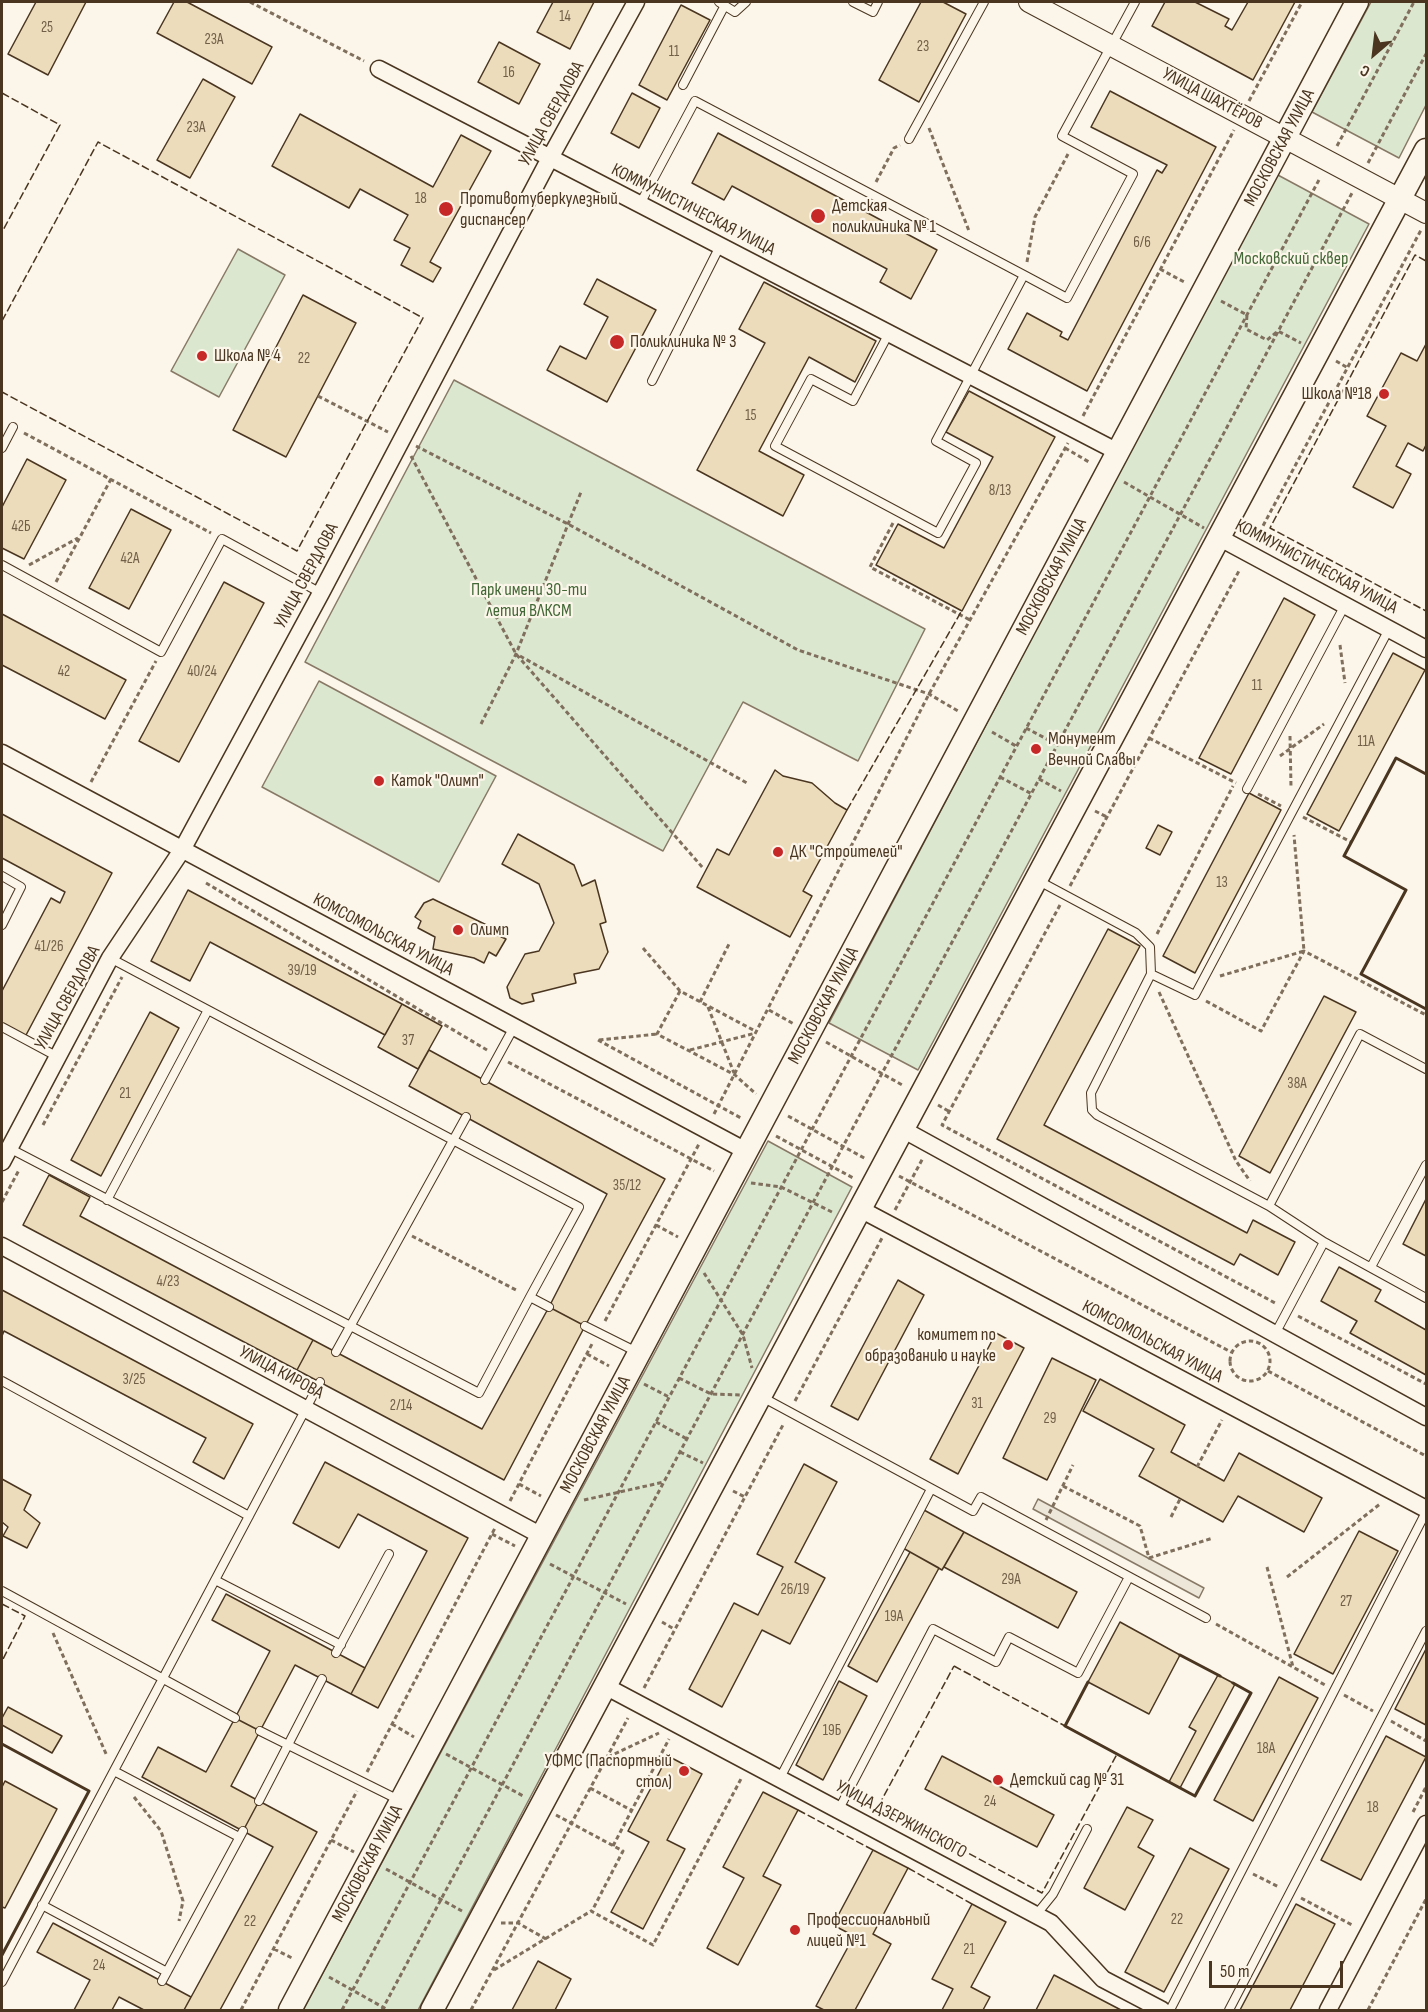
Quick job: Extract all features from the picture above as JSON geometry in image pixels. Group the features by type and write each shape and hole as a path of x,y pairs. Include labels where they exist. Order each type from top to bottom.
{"main road":[{"name":"МОСКОВСКАЯ УЛИЦА","path":"290,2010 1357,2"},
{"path":"432,2010 1426,150"}],"street":[{"name":"УЛИЦА СВЕРДЛОВА","path":"5,1155 110,958 182,850 321,593 550,158 636,2"},
{"name":"УЛИЦА ШАХТЁРОВ","path":"1029,2 1400,199 1424,221"},
{"name":"КОММУНИСТИЧЕСКАЯ УЛИЦА","path":"379,69 1118,452"},
{"name":"КОММУНИСТИЧЕСКАЯ УЛИЦА","path":"1218,537 1426,649"},
{"name":"КОМСОМОЛЬСКАЯ УЛИЦА","path":"2,753 747,1151"},
{"path":"902,1129 1426,1417"},
{"name":"КОМСОМОЛЬСКАЯ УЛИЦА","path":"860,1209 1426,1510"},
{"name":"УЛИЦА КИРОВА","path":"2,1246 503,1515 537,1546"},
{"name":"УЛИЦА ДЗЕРЖИНСКОГО","path":"605,1686 1051,1923 1103,1979 1162,2010"},
{"path":"1328,2010 1426,1824"}],"lane":[{"path":"683,86 722,3 735,12 746,2"},
{"path":"853,2 873,12 878,2"},
{"path":"909,139 984,2"},
{"path":"640,204 695,101 1067,298 1133,174 1062,136 1135,2"},
{"path":"652,381 720,246"},
{"path":"889,333 853,401 812,379 776,446 938,533 976,463 936,441 1024,275"},
{"path":"2,448 13,427"},
{"path":"2,565 161,652 222,539 321,593"},
{"path":"1247,789 1345,605"},
{"path":"1151,974 1195,995 1389,629"},
{"path":"2,876 21,887 2,925"},
{"path":"1036,879 1136,933 1150,947 1151,974 1091,1093 1092,1110 1097,1115 1269,1206 1324,1242 1426,1298"},
{"path":"5,1155 26,1157 478,1393 579,1207 110,958"},
{"path":"107,1200 208,1010"},
{"path":"2,1027 58,1057"},
{"path":"485,1080 513,1027"},
{"path":"1269,1206 1360,1034 1426,1069"},
{"path":"336,1352 466,1117"},
{"path":"1371,1267 1426,1165"},
{"path":"1275,1334 1324,1242"},
{"path":"530,1298 549,1307"},
{"path":"585,1326 639,1353"},
{"path":"2,1382 249,1516"},
{"path":"2,1982 320,1382"},
{"path":"760,1396 973,1510 981,1497 1206,1618"},
{"path":"780,1778 932,1489"},
{"path":"1170,2010 1426,1510"},
{"path":"215,1580 339,1649 389,1554"},
{"path":"838,1809 933,1629 996,1662 1009,1637 1078,1673 1129,1577"},
{"path":"2,1591 235,1718"},
{"path":"1229,2010 1426,1631"},
{"path":"259,1801 322,1679"},
{"path":"260,1731 401,1802"},
{"path":"114,1771 241,1834 162,1981"},
{"path":"1036,1915 1053,1894 1087,1829"},
{"path":"42,1905 167,1972"}],"path":[{"path":"250,2 379,69"},
{"path":"241,2010 769,1010 929,694 1076,429 1302,2"},
{"path":"342,2010 1414,2"},
{"path":"382,2010 1426,54"},
{"path":"923,112 976,250"},
{"path":"870,194 894,148 909,139"},
{"path":"1024,275 1035,217 1074,142"},
{"path":"471,2010 790,1412 888,1223 950,1112 1348,368 1424,221"},
{"path":"1160,269 1247,315"},
{"path":"1247,315 1246,329 1267,340 1278,331"},
{"path":"1278,331 1348,368"},
{"path":"318,396 568,524 798,650 929,694 1016,746"},
{"path":"13,427 222,539"},
{"path":"402,439 516,654 703,868"},
{"path":"1065,448 1218,537"},
{"path":"51,591 111,479"},
{"path":"481,724 516,654 581,492"},
{"path":"899,512 870,567 970,620"},
{"path":"15,572 80,537"},
{"path":"1255,774 1348,706 1336,622"},
{"path":"83,797 161,652"},
{"path":"516,654 747,783"},
{"path":"1026,728 1058,745"},
{"path":"1195,995 1261,1031 1304,951 1292,812 1289,750 1291,729"},
{"path":"1000,777 1032,794"},
{"path":"1150,947 1235,782"},
{"path":"201,880 498,1056 691,1159"},
{"path":"700,1002 730,942"},
{"path":"643,948 680,991 757,1032"},
{"path":"1203,981 1304,951 1426,1015"},
{"path":"43,1125 127,967"},
{"path":"1151,974 1236,1161 1269,1206"},
{"path":"657,1034 680,991"},
{"path":"708,1006 735,1075"},
{"path":"769,1010 950,1112"},
{"path":"689,1050 757,1032"},
{"path":"598,1040 657,1034 735,1075 770,1106 1231,1352"},
{"path":"942,1125 1426,1384"},
{"path":"2,1202 26,1157"},
{"path":"656,1225 683,1239 743,1335 760,1396 711,1394 679,1378"},
{"path":"403,1231 530,1298"},
{"path":"1249,1341 1262,1345 1270,1357 1268,1371 1256,1381 1241,1380 1230,1368 1231,1352 1242,1342 1249,1341"},
{"path":"1268,1371 1426,1456"},
{"path":"1197,1467 1241,1380"},
{"path":"656,1422 687,1439"},
{"path":"1041,1529 1073,1465"},
{"path":"519,1484 559,1505 664,1482"},
{"path":"1063,1486 1140,1526 1149,1558 1213,1538"},
{"path":"1171,1517 1180,1499"},
{"path":"1287,1577 1380,1504"},
{"path":"492,1534 537,1546 573,1576 675,1629"},
{"path":"1267,1567 1293,1666"},
{"path":"1206,1618 1426,1741"},
{"path":"607,1757 677,1724"},
{"path":"613,1846 677,1724"},
{"path":"492,1971 591,1911 653,1945 750,1762"},
{"path":"590,1788 632,1810"},
{"path":"331,1840 442,1899 480,1922 518,1923 546,1939"},
{"path":"1243,1868 1368,1934"},
{"path":"1368,2010 1426,1899"}],"green space":[{"path":"1371,2 1426,2 1426,105 1399,158 1312,112"},
{"name":"Московский сквер","path":"1276,174 1369,224 918,1070 829,1023"},
{"path":"238,249 285,275 219,397 171,371"},
{"name":"Парк имени 30-ти летия ВЛКСМ","path":"454,380 925,629 858,761 743,702 663,851 305,662"},
{"name":"Каток \"Олимп\"","path":"319,681 496,776 439,882 262,787"},
{"path":"768,1141 852,1187 418,2010 303,2010"}],"shaded area":[{"path":"1038,1499 1204,1588 1199,1598 1033,1509"}],"building":[{"path":"36,2 86,2 48,75 8,54"},
{"path":"174,2 187,2 272,47 252,84 157,33"},
{"path":"553,2 594,2 570,49 537,32"},
{"path":"921,2 943,2 966,14 919,102 879,80"},
{"path":"1165,2 1195,2 1229,19 1225,26 1232,30 1248,2 1295,2 1253,80 1152,26"},
{"path":"681,5 710,20 667,100 639,85"},
{"path":"499,42 540,64 519,104 478,82"},
{"path":"203,79 235,97 190,178 157,160"},
{"path":"1110,91 1216,147 1087,391 1008,349 1027,313 1062,332 1060,336 1068,340 1157,170 1162,173 1167,165 1091,127"},
{"path":"632,93 660,108 639,148 611,133"},
{"path":"300,114 433,187 461,135 491,151 430,262 441,268 433,282 401,265 410,248 394,240 408,215 360,189 349,208 272,166"},
{"path":"718,133 937,250 911,299 880,282 887,269 732,186 724,200 692,183"},
{"name":"Поликлиника № 3","path":"597,279 656,310 607,402 547,370 560,346 586,359 608,317 584,304"},
{"path":"764,282 876,341 855,382 809,357 759,451 804,475 783,516 697,470 765,343 739,329"},
{"path":"303,295 356,323 286,457 233,430"},
{"path":"1426,344 1426,445 1423,451 1408,443 1396,466 1411,474 1393,508 1353,487 1386,426 1367,416 1401,353 1417,361"},
{"path":"969,391 1055,437 962,611 876,565 898,524 944,548 993,457 946,432"},
{"path":"27,459 66,480 24,559 2,548 2,507"},
{"path":"131,509 171,530 129,609 89,588"},
{"path":"224,582 264,603 179,762 139,741"},
{"path":"1284,598 1315,615 1231,774 1199,758"},
{"path":"2,614 126,680 105,719 2,665"},
{"path":"1393,653 1425,670 1339,831 1307,814"},
{"name":"ДК \"Строителей\"","path":"775,770 783,776 812,783 847,810 803,891 812,896 790,937 697,887 717,849 729,855"},
{"path":"1249,793 1281,810 1195,973 1163,956"},
{"path":"2,814 112,873 25,1037 2,1024 2,991 51,898 60,903 65,892 2,858"},
{"path":"1158,825 1172,832 1160,855 1146,848"},
{"path":"518,834 574,865 582,886 595,880 606,922 600,924 608,952 599,969 574,974 576,983 532,994 534,1001 522,1004 510,998 507,987 525,954 539,951 554,923 539,884 502,864"},
{"path":"188,890 402,1004 385,1035 210,942 190,981 151,961"},
{"name":"Олимп","path":"433,899 499,931 497,935 506,939 496,956 489,952 484,963 474,958 433,949 435,937 418,928 421,921 415,917 424,903"},
{"path":"1108,929 1140,946 1044,1125 1247,1233 1253,1220 1295,1242 1278,1275 1240,1254 1234,1265 997,1139"},
{"path":"1324,996 1356,1012 1270,1173 1239,1156"},
{"path":"402,1004 442,1026 418,1069 378,1047"},
{"path":"150,1012 179,1028 101,1176 71,1160"},
{"path":"429,1050 665,1179 585,1326 549,1307 607,1194 409,1086"},
{"path":"49,1175 90,1197 80,1216 313,1340 297,1370 23,1225"},
{"path":"1426,1199 1426,1256 1403,1244"},
{"path":"1339,1267 1381,1290 1375,1301 1426,1330 1426,1375 1350,1333 1357,1321 1321,1301"},
{"path":"898,1280 924,1295 858,1420 831,1406"},
{"path":"2,1290 253,1424 224,1479 193,1462 206,1438 4,1331 2,1336"},
{"path":"549,1307 585,1326 504,1480 297,1370 313,1340 482,1429"},
{"path":"996,1333 1024,1348 958,1474 930,1459"},
{"path":"1052,1358 1096,1380 1047,1480 1003,1458"},
{"path":"1100,1379 1185,1425 1171,1452 1224,1481 1239,1453 1322,1498 1304,1532 1238,1496 1223,1522 1139,1476 1154,1449 1083,1411"},
{"path":"325,1462 468,1538 378,1708 351,1694 427,1551 358,1514 339,1548 293,1523"},
{"path":"804,1464 837,1482 795,1562 825,1578 790,1644 762,1630 722,1707 689,1689 734,1603 758,1615 783,1567 757,1554"},
{"path":"2,1479 31,1495 24,1510 40,1523 27,1548 3,1536 8,1527 2,1522"},
{"path":"924,1510 964,1532 942,1570 903,1548"},
{"path":"1359,1531 1398,1551 1333,1674 1294,1654"},
{"path":"964,1532 1077,1592 1058,1628 944,1567"},
{"path":"910,1552 939,1568 877,1682 848,1666"},
{"path":"226,1594 365,1668 351,1694 295,1665 260,1731 235,1718 270,1651 212,1620"},
{"path":"1120,1622 1180,1655 1149,1714 1088,1682"},
{"path":"1426,1649 1426,1725 1395,1709"},
{"path":"1218,1675 1235,1684 1180,1788 1169,1782 1196,1731 1189,1727"},
{"path":"1279,1677 1318,1698 1253,1821 1214,1800"},
{"path":"839,1681 867,1696 823,1780 796,1765"},
{"path":"8,1707 62,1736 52,1753 2,1725 2,1718"},
{"path":"235,1718 260,1731 231,1786 259,1801 243,1831 142,1777 158,1747 206,1772"},
{"path":"1386,1736 1426,1757 1361,1880 1321,1860"},
{"path":"668,1756 702,1774 667,1840 685,1849 643,1929 611,1912 649,1842 628,1831"},
{"path":"942,1756 1054,1815 1037,1847 925,1789"},
{"path":"5,1781 57,1809 5,1908 2,1907 2,1787"},
{"path":"763,1792 798,1810 763,1876 781,1885 738,1965 707,1948 744,1878 723,1867"},
{"path":"259,1801 317,1832 220,2010 184,2010 273,1847 243,1831"},
{"path":"1127,1807 1153,1820 1138,1847 1154,1856 1125,1910 1084,1888"},
{"path":"1190,1848 1229,1869 1164,1992 1125,1972"},
{"path":"873,1850 908,1868 873,1934 891,1944 855,2010 824,2010 816,2006 854,1936 833,1925"},
{"path":"972,1904 1006,1922 971,1987 990,1997 983,2010 942,2010 953,1989 932,1979"},
{"path":"1296,1904 1335,1924 1290,2010 1240,2010"},
{"path":"53,1923 191,1997 184,2010 144,2010 119,1997 112,2010 74,2010 90,1980 37,1952"},
{"path":"538,1961 571,1979 555,2010 512,2010"},
{"path":"1054,1975 1121,2010 1036,2010"}],"fence":[{"path":"2,93 60,125 2,232"},
{"path":"2,321 98,142 423,318 297,551 2,392"},
{"path":"1426,261 1415,255 1270,528 1426,611"},
{"path":"847,810 961,612"},
{"path":"2,1604 25,1616 2,1661"},
{"path":"954,1666 1117,1754 1042,1893 879,1805 954,1666"},
{"path":"798,1810 873,1850"},
{"path":"908,1868 972,1904"}],"wall":[{"path":"1426,774 1396,758 1344,856 1406,890 1361,974 1426,1009"},
{"path":"1180,1655 1220,1676"},
{"path":"1088,1682 1065,1726 1195,1796 1251,1693 1233,1683"},
{"path":"2,1744 89,1791 2,1955"}],"place":[{"name":"Противотуберкулезный диспансер","path":"446,209"},
{"name":"Детская поликлиника № 1","path":"818,216"},
{"name":"Поликлиника № 3","path":"617,342"},
{"name":"Школа № 4","path":"202,356"},
{"name":"Школа №18","path":"1384,394"},
{"name":"Монумент Вечной Славы","path":"1036,749"},
{"name":"Каток \"Олимп\"","path":"379,781"},
{"name":"ДК \"Строителей\"","path":"778,852"},
{"name":"Олимп","path":"458,930"},
{"name":"комитет по образованию и науке","path":"1008,1345"},
{"name":"УФМС (Паспортный стол)","path":"684,1771"},
{"name":"Детский сад № 31","path":"998,1780"},
{"name":"Профессиональный лицей №1","path":"795,1930"}]}
